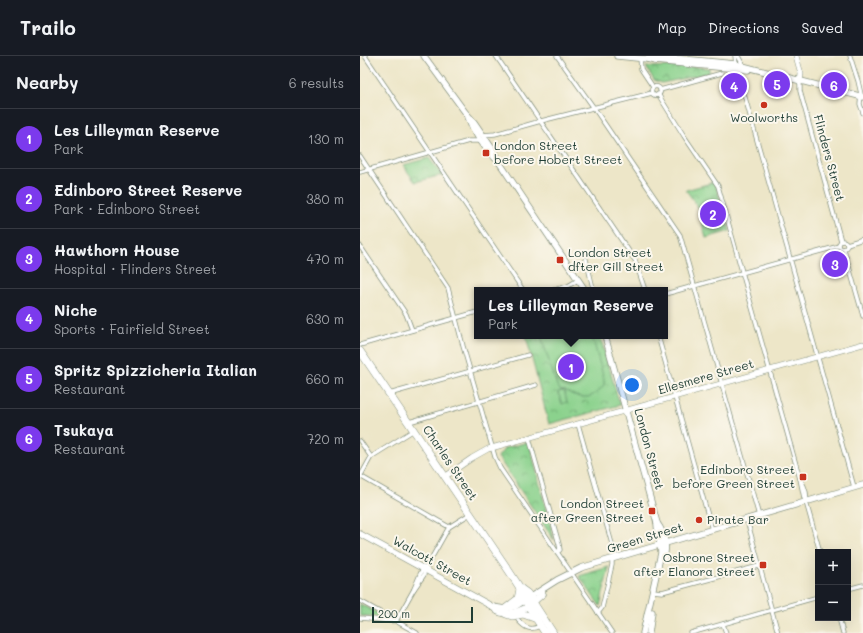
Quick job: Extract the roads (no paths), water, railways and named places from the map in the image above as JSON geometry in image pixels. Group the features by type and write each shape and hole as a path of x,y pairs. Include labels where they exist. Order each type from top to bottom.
{"highway":[{"name":"Charles Street","path":"360,351 446,476 529,602 553,633"},
{"path":"520,588 518,599 505,611 512,616 523,614 538,623"},
{"name":"Charles Street","path":"529,602 538,623 545,633"}],"main road":[{"path":"425,56 468,116 474,122 482,138 493,150 497,159 583,287"},
{"path":"617,56 655,61 673,59 742,67 862,97"},
{"name":"London Street","path":"607,339 657,523 662,529 664,556 643,633"},
{"name":"Green Street","path":"529,602 559,583 572,572 581,568 863,485"},
{"name":"Walcott Street","path":"360,534 493,607 494,610 505,611"},
{"name":"London Street","path":"649,633 655,592"},
{"path":"505,611 515,612 529,602"}],"street":[{"path":"365,56 521,287"},
{"path":"557,56 680,235 759,516"},
{"path":"737,56 735,66 854,487"},
{"path":"737,56 742,67 739,76"},
{"name":"Flinders Street","path":"796,56 801,74 800,91 841,241"},
{"path":"850,56 862,97 860,104 863,113"},
{"path":"498,57 635,260 644,287"},
{"path":"640,58 641,69 653,87 658,87 659,92 684,136 718,186 800,479 804,484 807,497 806,502 819,549"},
{"path":"360,172 541,121 652,93 656,95 659,92 722,73"},
{"path":"652,93 651,90 653,87"},
{"path":"469,141 495,134"},
{"path":"360,156 448,288 500,468 612,633"},
{"path":"844,249 847,244 863,239"},
{"path":"839,246 841,241 847,244"},
{"path":"360,246 406,314 412,330"},
{"path":"668,293 839,246 844,249 863,316"},
{"path":"586,259 593,287"},
{"path":"564,287 571,285 578,280"},
{"path":"360,345 474,313"},
{"path":"659,339 712,530"},
{"name":"Ellesmere Street","path":"446,476 485,450 862,343"},
{"path":"389,394 528,355"},
{"path":"409,422 536,385"},
{"path":"578,424 614,559 602,608 598,613"},
{"path":"414,430 371,457 360,477 449,527"},
{"path":"529,438 559,544 560,550 557,552"},
{"path":"360,441 371,457"},
{"path":"396,621 424,574 424,569 449,527 470,514"},
{"path":"747,520 778,633"},
{"path":"655,592 662,592 759,566"},
{"path":"851,588 863,585"},
{"path":"691,633 815,598"},
{"path":"360,601 417,633"},
{"path":"360,618 376,618 396,621"},
{"path":"518,620 528,629 533,629 538,623"},
{"path":"839,621 842,633"},
{"path":"723,624 726,633"}],"place":[{"name":"Spritz Spizzicheria Italian","path":"777,84"},
{"name":"Tsukaya","path":"834,85"},
{"name":"Niche","path":"734,86"},
{"name":"Woolworths","path":"764,105"},
{"name":"London Street before Hobert Street","path":"486,153"},
{"name":"Edinboro Street Reserve","path":"713,214"},
{"name":"London Street dfter Gill Street","path":"560,260"},
{"name":"Hawthorn House","path":"835,264"},
{"name":"Les Lilleyman Reserve","path":"571,367"},
{"name":"Edinboro Street before Green Street","path":"803,477"},
{"name":"London Street after Green Street","path":"652,511"},
{"name":"Pirate Bar","path":"699,520"},
{"name":"Osbrone Street after Elanora Street","path":"763,565"}]}
